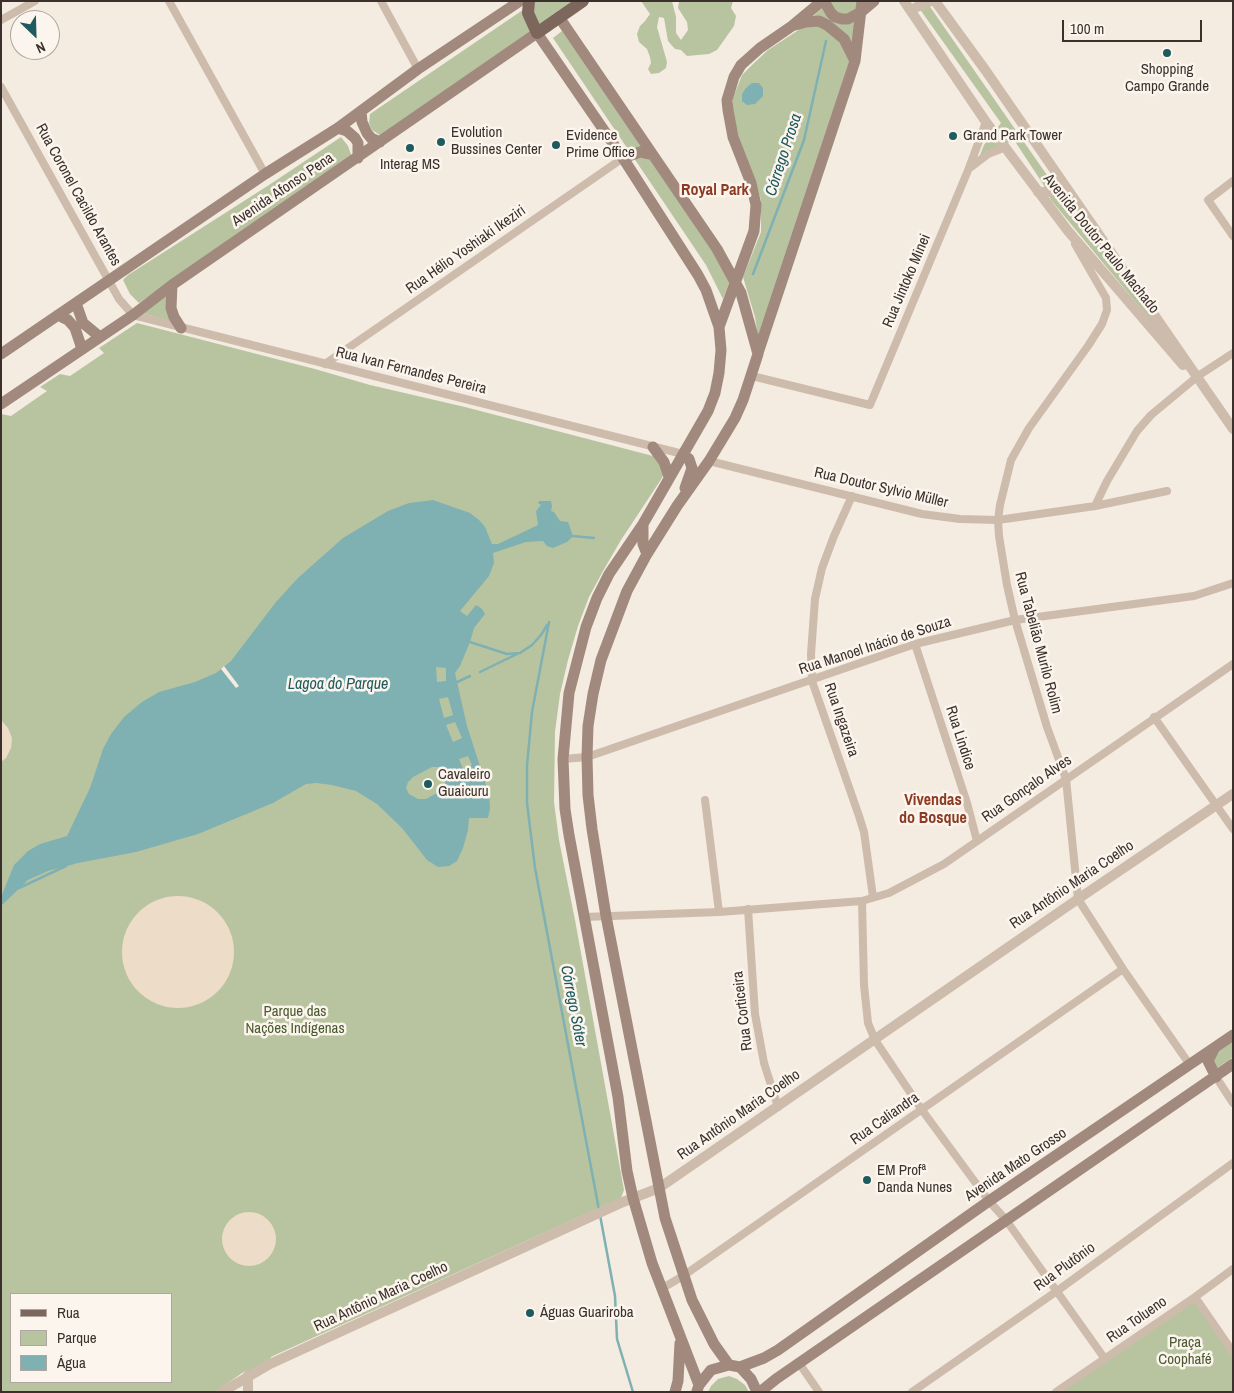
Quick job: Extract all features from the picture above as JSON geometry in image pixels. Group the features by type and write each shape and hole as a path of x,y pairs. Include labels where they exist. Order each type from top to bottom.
{"main road":[{"name":"Avenida Afonso Pena","path":"1,354 265,174 338,128 418,69 520,1"},
{"path":"529,1 528,13 537,33 623,158 698,275 706,290 719,327 721,350 719,373 715,393 708,411 643,524 609,574 586,627 569,693 563,758 565,810 618,1097 627,1171 633,1198 661,1289 698,1388"},
{"name":"Avenida Afonso Pena","path":"1,404 133,315 172,285 583,1"},
{"path":"719,327 754,231 756,205 751,183 733,137 727,100 734,77 741,65 760,48 792,26 823,1 835,17 842,19 848,18 862,7 874,1"},
{"path":"862,7 855,61 752,376 735,418 709,461 677,506 647,554 627,591 601,660 592,702 586,757 588,795 606,916 665,1218 692,1300 714,1344 735,1366 751,1379 758,1392 1233,1064"},
{"path":"559,17 717,249 736,280 758,354"},
{"path":"792,26 819,21 827,25 844,39 855,61"},
{"path":"361,111 362,122 367,133 371,138 380,142"},
{"path":"338,128 347,131 355,138 358,143 358,158"},
{"path":"623,158 640,152 653,155"},
{"path":"172,285 171,308 181,328"},
{"path":"76,303 83,323 100,337"},
{"path":"58,315 68,320 75,328 82,349"},
{"path":"653,447 664,462 670,477"},
{"path":"677,506 688,483 692,468 688,459 683,454"},
{"path":"643,524 643,544 647,554"},
{"name":"Avenida Mato Grosso","path":"698,1388 711,1370 764,1358 778,1350 989,1201 1233,1036"},
{"path":"1215,1047 1208,1061 1216,1076"},
{"path":"675,1392 678,1381 680,1336"}],"street":[{"path":"1,20 35,1"},
{"path":"169,1 265,174"},
{"path":"381,1 418,69"},
{"path":"907,6 916,6 933,1"},
{"name":"Avenida Doutor Paulo Machado","path":"933,1 978,61 1198,380"},
{"name":"Avenida Doutor Paulo Machado","path":"907,6 986,122 1068,231 1198,380"},
{"name":"Rua Coronel Cacildo Arantes","path":"1,87 124,306 133,315"},
{"name":"Rua Jintoko Minei","path":"752,376 870,405 969,168 986,122"},
{"path":"969,168 988,154 1006,147"},
{"name":"Rua Hélio Yoshiaki Ikeziri","path":"325,364 623,158"},
{"path":"1233,181 1208,200 1233,236"},
{"path":"1038,192 1049,192 1062,182"},
{"name":"Rua Tabelião Murilo Rolim","path":"1068,231 1106,298 1107,310 1102,324 1088,346 1020,442 1011,460 998,520 999,536 1015,620 1047,727 1066,779 1078,898 1123,969 1190,1065"},
{"name":"Rua Ivan Fernandes Pereira","path":"133,315 683,454"},
{"path":"1095,506 1137,431 1152,415 1233,353"},
{"path":"1198,380 1233,428"},
{"name":"Rua Doutor Sylvio Müller","path":"709,461 922,514 960,519 998,520 1095,506 1167,491"},
{"name":"Rua Ingazeira","path":"852,496 822,568 815,599 811,654 812,681 860,816 873,897"},
{"name":"Rua Manoel Inácio de Souza","path":"563,758 586,757 812,681 915,644 1015,620 1194,596 1233,583"},
{"name":"Rua Lindice","path":"915,644 967,803 977,841"},
{"name":"Rua Gonçalo Alves","path":"584,917 719,912 862,901 889,893 944,864 1233,664"},
{"path":"1154,717 1233,829"},
{"name":"Rua Antônio Maria Coelho","path":"222,1392 235,1388 248,1375 612,1207 659,1188 1078,898 1233,794"},
{"path":"705,800 719,912"},
{"path":"862,901 864,985 868,1023 875,1040 922,1110 989,1201 1006,1220 1105,1359"},
{"name":"Rua Corticeira","path":"748,909 754,1014 764,1063 778,1106"},
{"name":"Rua Caliandra","path":"661,1289 683,1276 1123,969"},
{"path":"1216,1076 1233,1103"},
{"name":"Rua Plutônio","path":"912,1392 1233,1163"},
{"name":"Rua Tolueno","path":"1056,1392 1233,1269"},
{"path":"1195,1297 1233,1352"},
{"path":"799,1363 819,1392"},
{"path":"248,1375 248,1392"}],"green space":[{"path":"536,1 582,1 383,137 372,130 369,123 370,114"},
{"path":"641,1 672,1 676,17 676,33 681,40 688,30 687,22 678,8 679,1 733,1 731,8 736,16 734,26 717,50 709,54 687,56 681,50 675,49 668,41 664,18 659,17 657,27 667,62 666,68 659,73 651,74 648,69 651,63 650,57 647,49 639,42 637,34 640,26 650,14"},
{"path":"830,1 858,1 849,67 758,337 755,317 743,277 761,232 761,200 738,136 733,114 733,98 742,75 752,65 768,50 797,31"},
{"path":"914,1 926,1 1049,178 1195,374 1051,200 1043,184 1014,140 980,155 984,145 1001,123"},
{"path":"562,31 713,252 730,281 723,299 706,265 553,38"},
{"path":"341,137 348,146 352,157 139,303 130,294 123,280 128,275"},
{"path":"170,293 175,322 142,313"},
{"name":"Parque das Nações Indígenas","path":"137,323 370,385 465,407 653,456 658,459 664,473 621,540 589,597 568,660 560,694 555,732 554,802 559,840 624,1190 621,1198 275,1355 271,1357 270,1362 250,1372 245,1371 215,1392 1,1392 1,414 11,416 47,391 40,387 60,374 70,376 104,353 99,348"},
{"path":"1233,1040 1233,1057 1210,1073 1202,1060"},
{"name":"Praça Coophafé","path":"1195,1297 1233,1352 1233,1392 1056,1392"},
{"path":"729,1376 745,1385 749,1392 708,1392 718,1379"}],"shaded area":[{"path":"1,720 8,728 12,738 11,748 6,758 1,762"},
{"path":"178,896 200,900 218,912 230,930 234,952 230,974 218,992 200,1004 178,1008 156,1004 138,992 126,974 122,952 126,930 138,912 156,900"},
{"path":"249,1212 259,1214 268,1220 274,1229 276,1239 274,1249 268,1258 259,1264 249,1266 239,1264 230,1258 224,1249 222,1239 224,1229 230,1220 239,1214"}],"water":[{"path":"752,83 759,83 763,88 763,96 755,104 747,105 742,101 742,94"},
{"name":"Lagoa do Parque","path":"433,500 470,513 485,527 492,544 498,544 538,525 536,511 541,505 538,503 539,501 551,501 551,511 554,512 560,521 568,522 573,536 567,542 553,548 547,546 543,541 526,542 493,553 494,563 489,576 460,611 467,616 476,605 485,614 474,628 460,666 455,673 467,726 489,794 490,808 488,818 469,818 463,848 457,861 449,866 438,867 427,860 402,828 377,804 356,791 316,783 306,784 273,803 198,834 136,852 48,871 28,880 1,906 1,897 14,865 28,851 40,844 67,836 90,788 103,749 111,734 124,717 142,702 159,692 195,682 216,673 231,661 276,602 298,578 343,538 388,511 409,503","holes":["436,667 446,668 446,681 437,682","448,697 453,715 444,718 439,699","455,722 462,738 453,742 446,725","468,756 472,765 463,769 459,759","432,767 439,767 444,770 446,778 445,785 441,791 426,799 418,799 409,794 406,788 408,782 413,777"]}],"pier":[{"path":"224,666 239,686 236,688 221,669"}],"waterway":[{"name":"Córrego Prosa","path":"753,274 804,140 826,41"},
{"name":"Córrego Prosa","path":"573,536 594,538"},
{"name":"Córrego Sóter","path":"549,622 532,712 527,765 527,803 535,868 599,1210"},
{"name":"Córrego Prosa","path":"470,642 507,654 520,653 532,645 547,625"},
{"path":"480,672 517,654"},
{"path":"455,683 470,676"},
{"path":"435,693 450,685"},
{"path":"19,888 66,866"},
{"name":"Córrego Sóter","path":"600,1215 615,1296 617,1339 633,1392"}],"place":[{"name":"Shopping Campo Grande","path":"1167,53"},
{"name":"Grand Park Tower","path":"953,136"},
{"name":"Evolution Bussines Center","path":"441,142"},
{"name":"Evidence Prime Office","path":"556,145"},
{"name":"Interag MS","path":"410,148"},
{"name":"Cavaleiro Guaicuru","path":"428,784"},
{"name":"EM Profª Danda Nunes","path":"867,1180"},
{"name":"Águas Guariroba","path":"530,1313"}],"district":[{"name":"Royal Park","path":"715,191"},
{"name":"Vivendas do Bosque","path":"933,810"}]}
